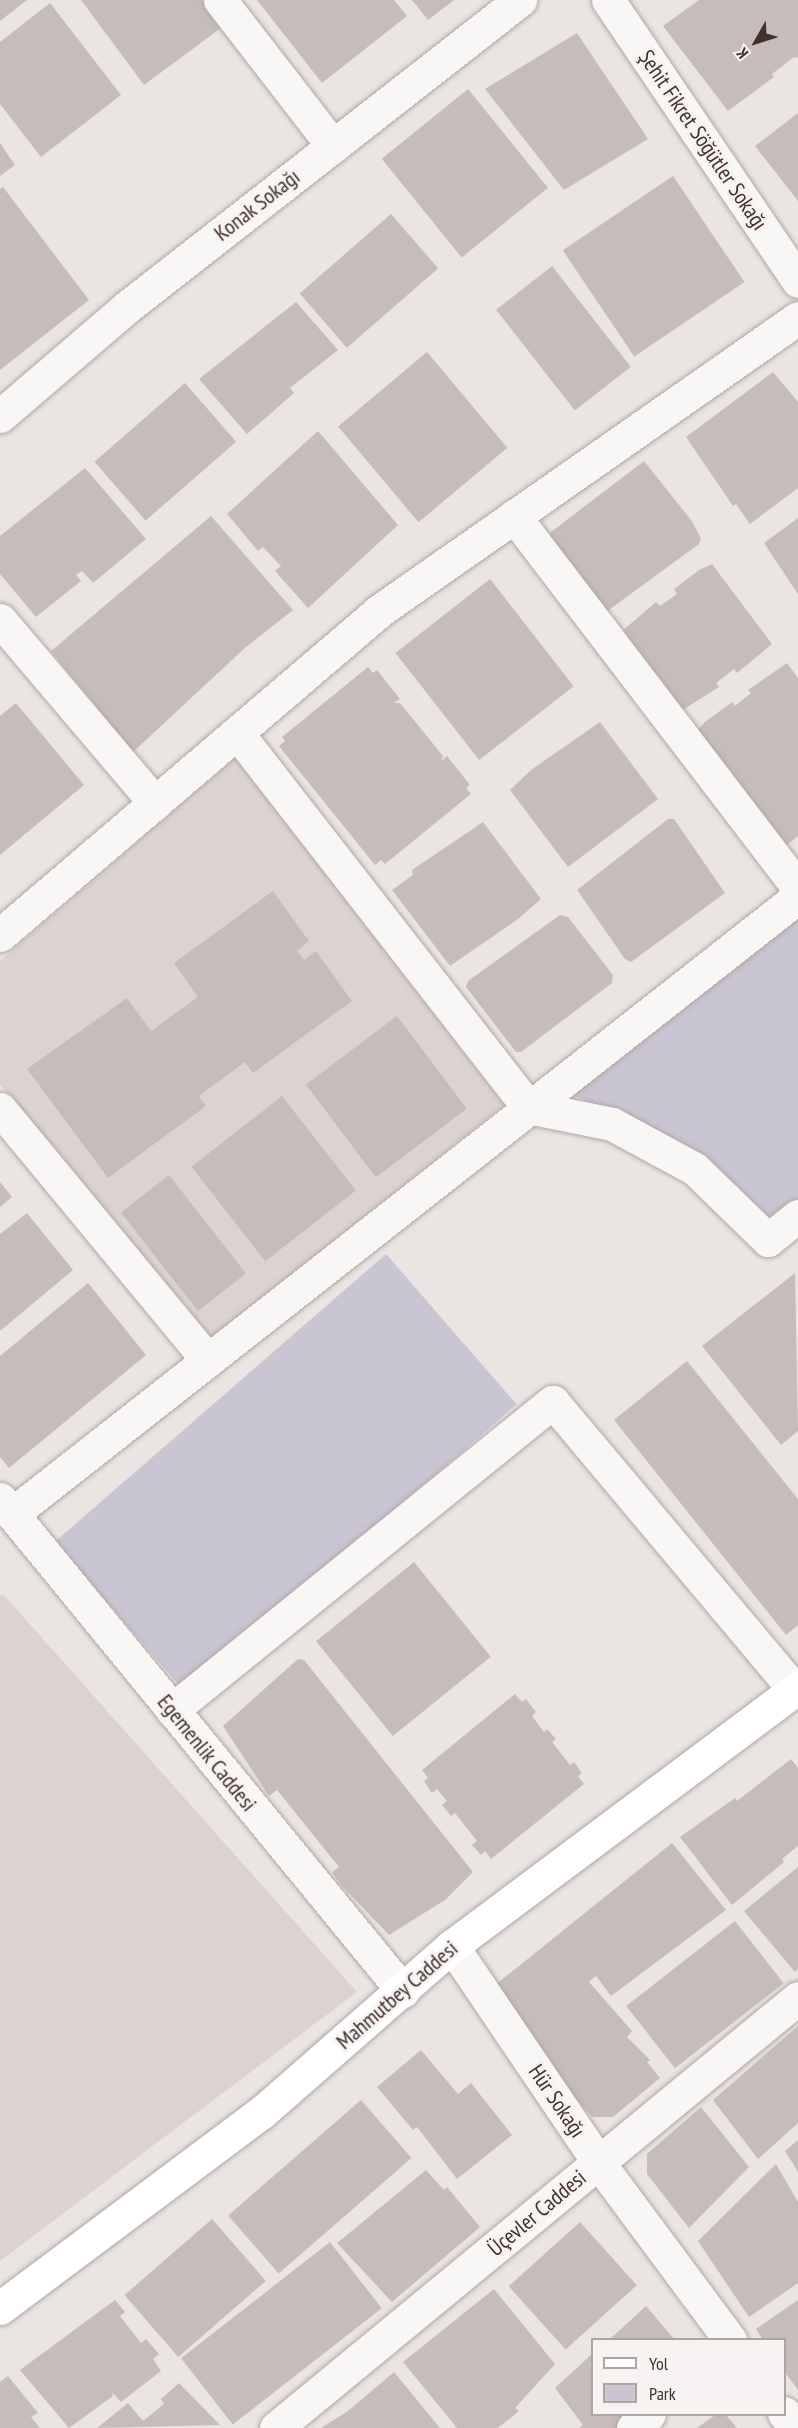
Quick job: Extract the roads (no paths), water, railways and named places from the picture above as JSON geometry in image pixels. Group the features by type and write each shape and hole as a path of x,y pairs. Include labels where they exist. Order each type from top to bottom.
{"main road":[{"name":"Mahmutbey Caddesi","path":"0,2308 261,2113 452,1946 797,1688"}],"street":[{"path":"220,0 333,146"},
{"name":"Konak Sokağı","path":"0,416 127,306 520,0"},
{"name":"Şehit Fikret Söğütler Sokağı","path":"614,2 798,281"},
{"path":"0,936 379,611 798,318"},
{"path":"514,516 798,888"},
{"path":"0,620 155,803"},
{"path":"237,733 528,1107 612,1124 695,1168 768,1240 798,1216"},
{"path":"6,1507 208,1360 798,897"},
{"path":"0,1109 208,1360"},
{"path":"172,1710 553,1402 797,1688"},
{"name":"Egemenlik Caddesi","path":"6,1507 403,1991"},
{"name":"Hür Sokağı","path":"452,1946 598,2162 729,2338"},
{"name":"Üçevler Caddesi","path":"276,2428 798,1998"},
{"path":"633,2428 648,2416"},
{"path":"786,2416 796,2428"}]}
